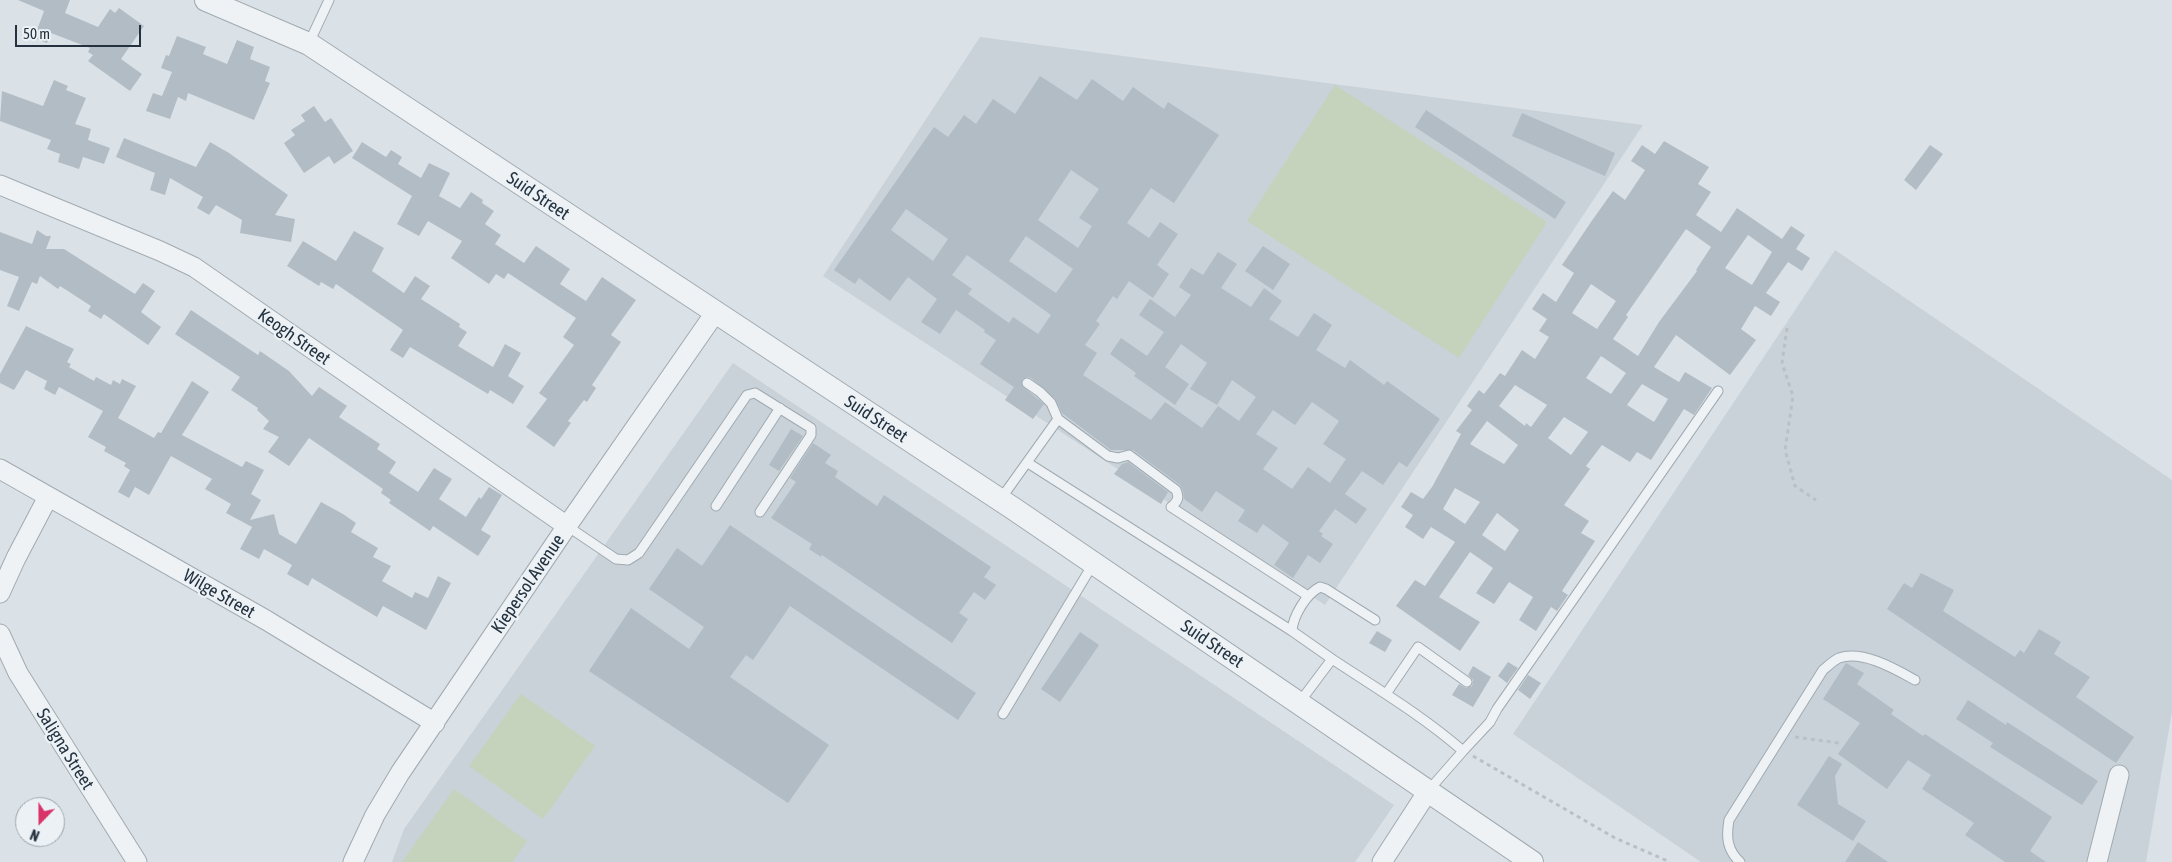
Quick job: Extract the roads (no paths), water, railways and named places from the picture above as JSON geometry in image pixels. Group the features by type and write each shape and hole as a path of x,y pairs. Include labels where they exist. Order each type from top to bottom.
{"street":[{"name":"Suid Street","path":"206,0 309,44 1000,500 1532,862"},
{"name":"Keogh Street","path":"0,185 160,251 194,267 567,526"},
{"name":"Kiepersol Avenue","path":"353,862 375,815 400,773 567,526 715,313"},
{"name":"Wilge Street","path":"0,469 266,620 435,723"},
{"path":"0,593 48,497"},
{"name":"Saligna Street","path":"0,634 18,673 137,862"},
{"path":"2097,862 2119,774"},
{"path":"1382,862 1428,791"}],"lane":[{"path":"309,44 329,0"},
{"path":"1027,383 1051,403 1058,419 1108,456 1118,458 1128,456 1176,490 1179,495 1177,502 1171,507 1308,596"},
{"path":"1428,791 1490,722 1497,709 1718,390"},
{"path":"567,526 616,559 628,560 639,553 747,394 755,393 811,428 812,436 760,512"},
{"path":"716,506 780,408"},
{"path":"1000,500 1058,419"},
{"path":"1028,463 1292,631 1446,736 1463,751"},
{"path":"1003,714 1093,563"},
{"path":"1292,631 1292,622 1308,596 1312,591 1320,587 1346,600 1375,620"},
{"path":"1386,694 1418,647 1467,682"},
{"path":"1740,862 1728,846 1729,820 1823,670 1839,658 1859,657 1882,662 1915,680"},
{"path":"1299,703 1332,659"}]}
